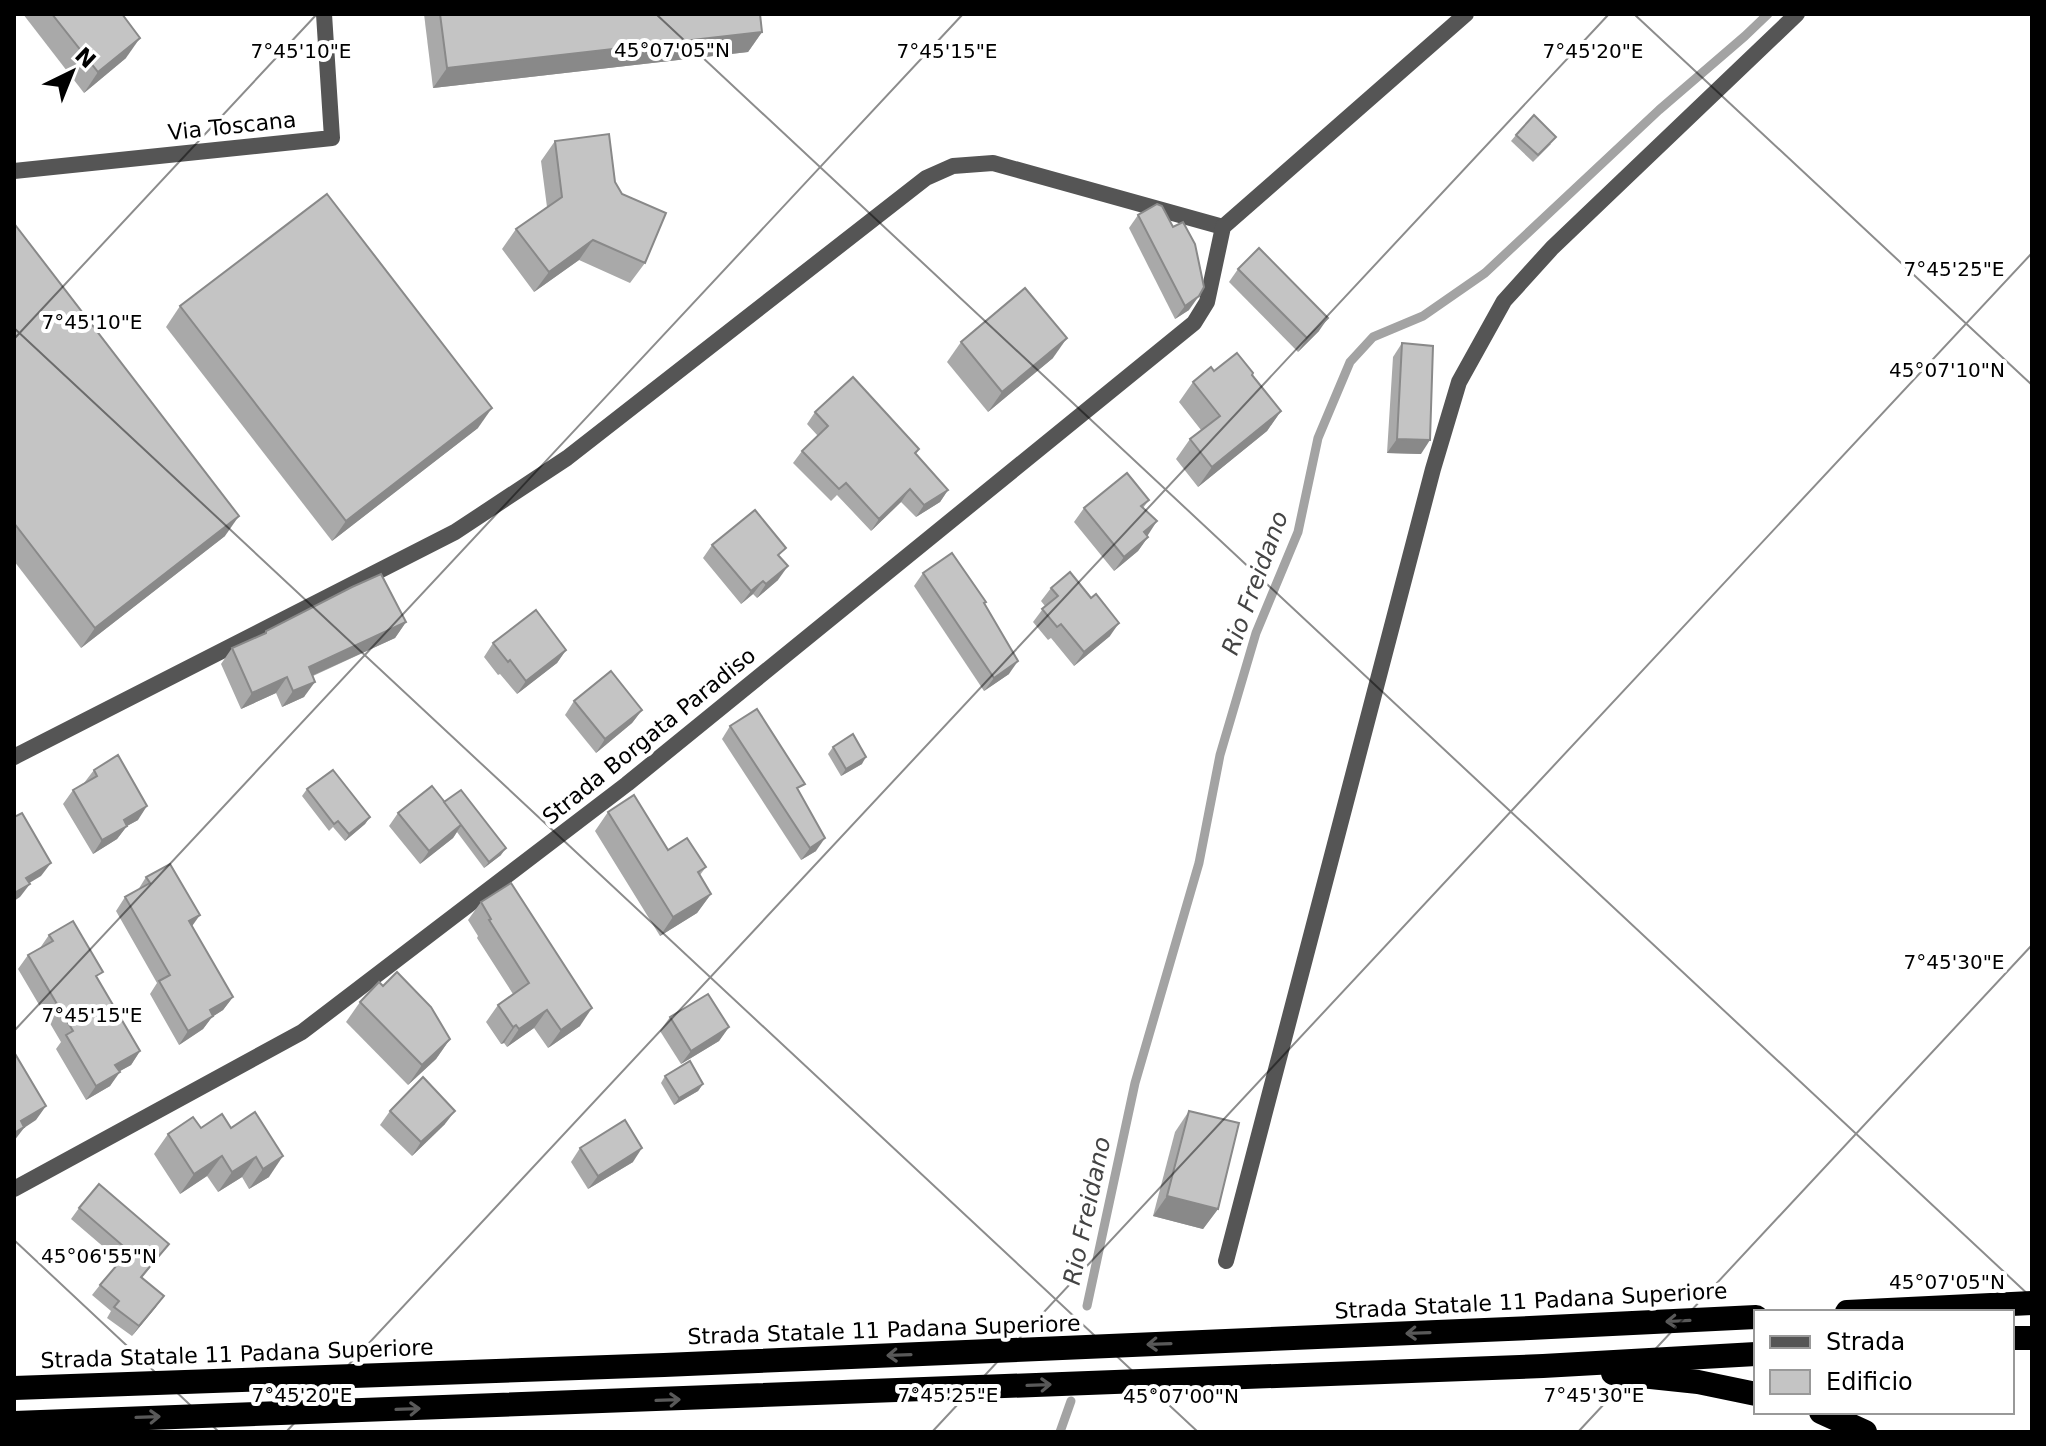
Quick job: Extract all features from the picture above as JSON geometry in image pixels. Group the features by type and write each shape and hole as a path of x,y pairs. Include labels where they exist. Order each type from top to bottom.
{"highway":[{"path":"1888,1310 2032,1303"},
{"name":"Strada Statale 11 Padana Superiore","path":"14,1388 680,1365 1754,1317"},
{"path":"14,1423 1543,1366 1754,1354"},
{"path":"1543,1366 1698,1382 1754,1394"},
{"path":"1825,1414 1865,1432"}],"street":[{"name":"Via Toscana","path":"14,171 332,138 324,14"},
{"path":"14,757 455,532 567,458 926,178 953,166 993,163 1223,227 1466,14"},
{"path":"1226,1261 1433,469 1459,382 1504,301 1552,248 1797,14"},
{"name":"Strada Borgata Paradiso","path":"14,1189 302,1032 627,784 1194,323 1207,302 1223,227"}],"building":[{"path":"52,14 122,14 140,38 98,72"},
{"path":"440,14 760,14 762,32 447,68"},
{"path":"1534,115 1556,137 1538,155 1516,135"},
{"path":"609,134 615,182 622,194 666,213 645,263 593,240 549,272 516,229 562,197 555,141"},
{"path":"327,194 492,408 346,521 180,306"},
{"path":"1157,204 1162,206 1173,227 1183,222 1195,244 1204,287 1199,296 1185,306 1138,215"},
{"path":"16,226 239,516 95,628 14,523"},
{"path":"1259,248 1328,318 1307,338 1238,269"},
{"path":"1025,288 1067,338 1002,392 961,342"},
{"path":"1402,343 1433,346 1430,440 1397,439"},
{"path":"1237,353 1281,411 1212,467 1190,439 1220,416 1193,382 1211,367 1214,371"},
{"path":"853,377 919,449 915,453 948,490 924,505 910,489 879,519 846,483 839,489 802,451 828,426 815,412"},
{"path":"1127,473 1149,500 1141,506 1157,521 1144,532 1148,537 1124,557 1084,508"},
{"path":"755,510 786,548 778,555 788,566 766,584 763,581 751,591 712,545"},
{"path":"952,553 986,602 1018,661 994,678 923,573"},
{"path":"1070,572 1091,598 1096,594 1119,623 1084,652 1061,624 1057,627 1042,609 1058,596 1051,588"},
{"path":"381,574 406,622 309,667 315,682 293,691 287,677 252,693 232,648"},
{"path":"536,610 566,650 526,681 493,643"},
{"path":"611,671 642,710 605,739 574,701"},
{"path":"757,709 805,784 797,788 825,838 810,848 730,726"},
{"path":"853,734 866,757 846,769 833,747"},
{"path":"118,755 147,806 124,820 127,826 102,840 73,790 97,776 94,770"},
{"path":"333,770 370,817 349,834 338,821 334,824 307,789"},
{"path":"432,786 462,824 429,851 398,813"},
{"path":"461,790 506,848 489,862 444,802"},
{"path":"634,795 668,850 687,838 706,867 698,872 711,894 673,917 608,812"},
{"path":"22,813 51,863 26,878 30,884 14,893 14,817"},
{"path":"170,864 200,915 189,921 233,997 210,1010 213,1016 188,1031 159,981 170,975 125,897 150,883 146,877"},
{"path":"511,883 592,1008 561,1030 547,1010 519,1029 516,1025 513,1027 498,1005 529,983 481,902"},
{"path":"73,921 103,972 96,976 140,1051 115,1065 120,1072 96,1086 66,1035 73,1031 28,955 53,941 49,935"},
{"path":"397,972 431,1007 450,1039 422,1065 360,1002 379,982 383,986"},
{"path":"708,994 729,1027 691,1051 670,1017"},
{"path":"14,1052 46,1106 21,1121 24,1127 14,1133"},
{"path":"690,1061 703,1084 679,1098 665,1076"},
{"path":"423,1077 455,1111 421,1142 390,1111"},
{"path":"1189,1111 1239,1123 1218,1209 1167,1196"},
{"path":"255,1112 283,1156 263,1169 256,1157 232,1172 222,1156 194,1174 168,1134 193,1117 201,1128 222,1114 231,1128"},
{"path":"625,1120 642,1148 598,1176 580,1148"},
{"path":"99,1184 169,1244 141,1277 164,1296 139,1326 114,1307 119,1301 100,1285 129,1251 79,1208"}],"waterway":[{"name":"Rio Freidano","path":"1087,1306 1135,1083 1199,863 1220,755 1256,633 1298,532 1318,438 1350,362 1373,337 1423,316 1485,273 1659,110 1768,14"},
{"name":"Rio Freidano","path":"1060,1432 1071,1401"}]}
